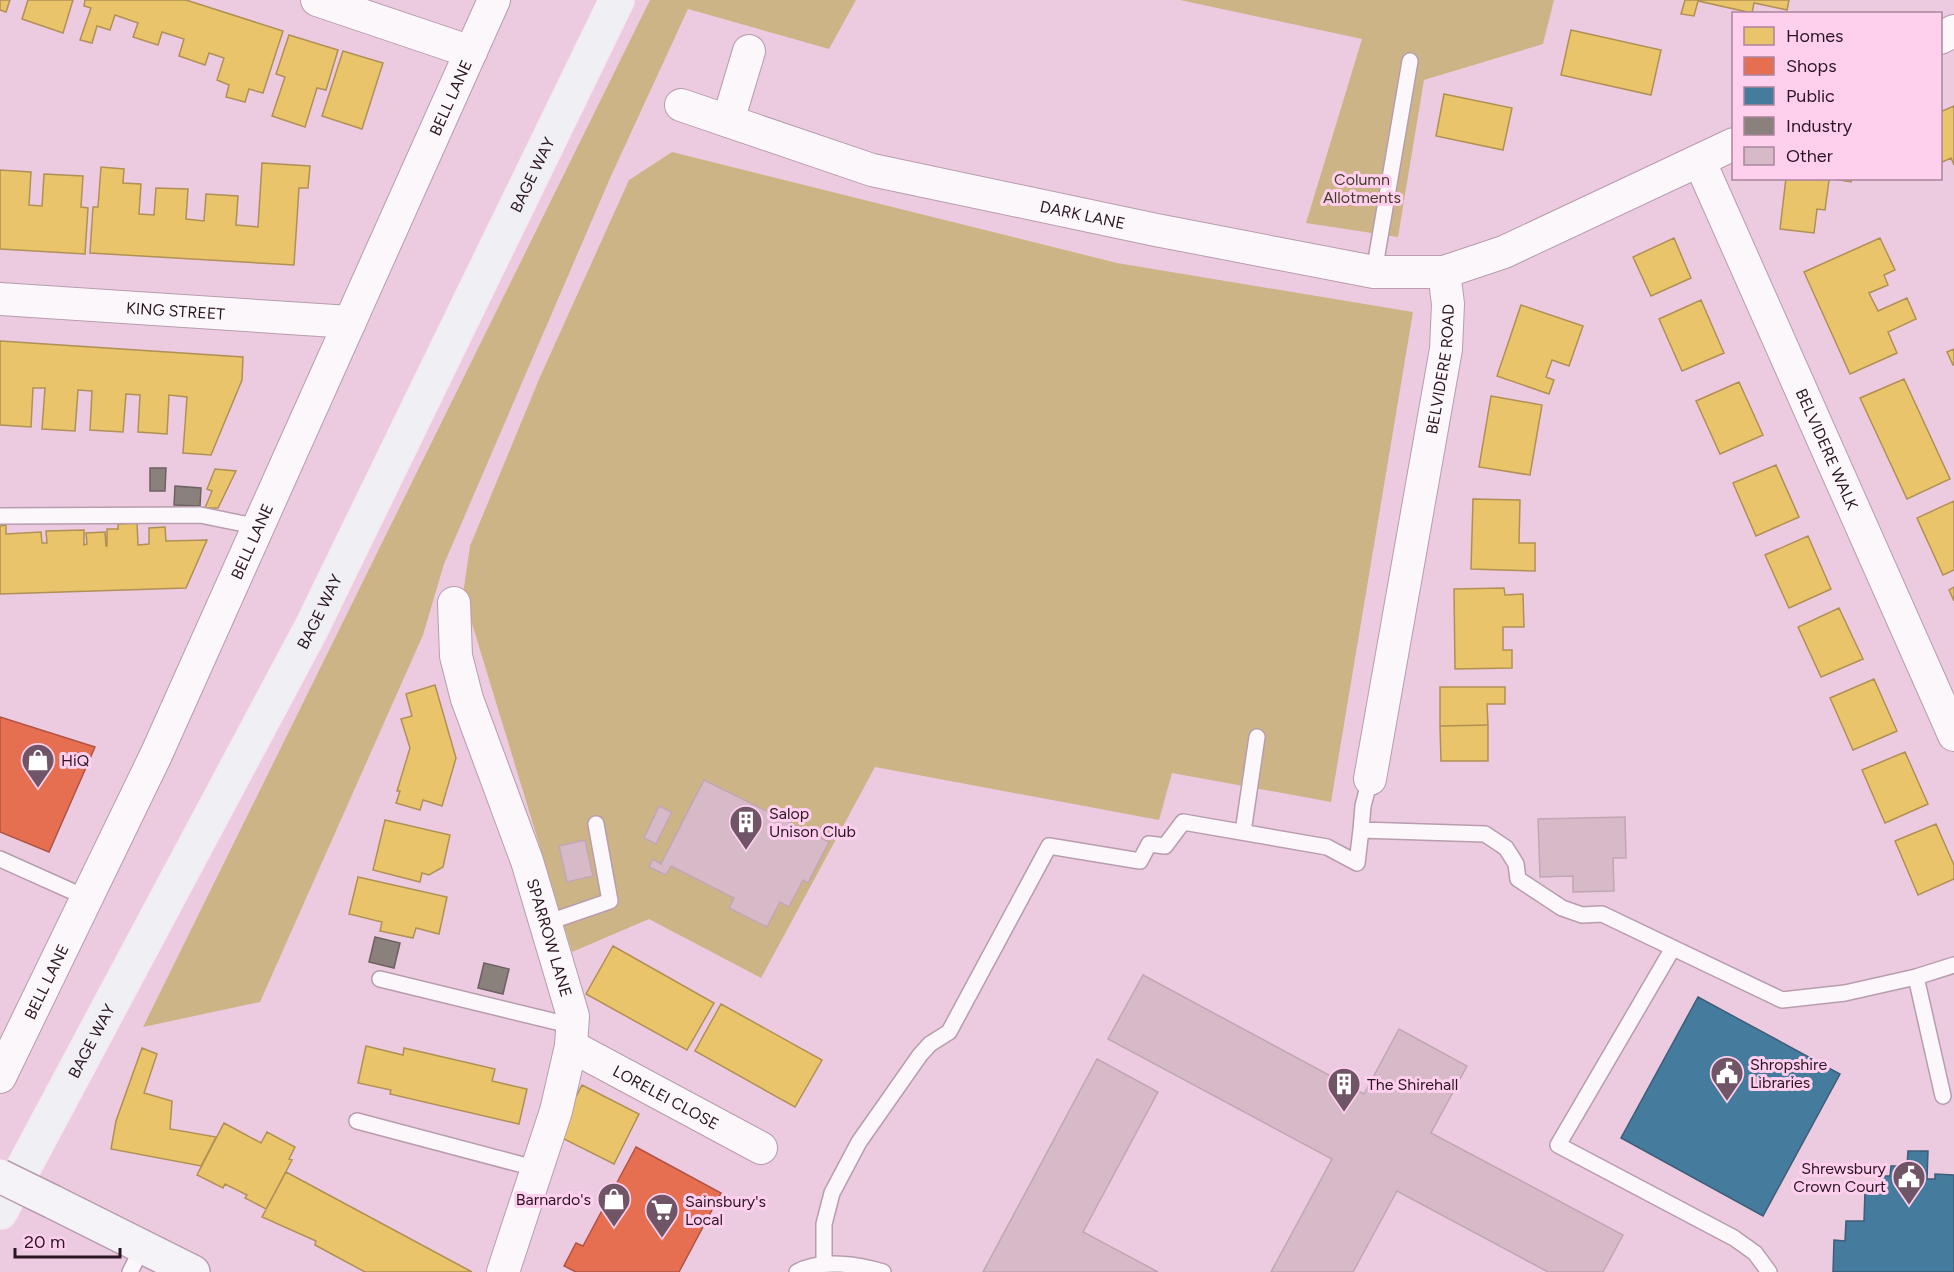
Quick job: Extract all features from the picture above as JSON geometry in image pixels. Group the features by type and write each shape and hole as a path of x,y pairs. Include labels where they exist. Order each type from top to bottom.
{"main road":[{"name":"BAGE WAY","path":"0,1212 311,629 616,0"}],"street":[{"path":"317,0 471,52"},
{"name":"BELL LANE","path":"0,1077 156,754 494,0"},
{"path":"728,122 749,51"},
{"name":"DARK LANE","path":"681,105 872,170 1156,230 1374,272 1444,272"},
{"path":"1444,272 1504,252 1732,145"},
{"name":"BELVIDERE WALK","path":"1700,162 1954,735"},
{"name":"BELVIDERE ROAD","path":"1370,779 1446,349 1448,304 1444,272"},
{"name":"KING STREET","path":"0,299 350,322"},
{"name":"SPARROW LANE","path":"454,603 456,656 467,699 527,861 573,1016 572,1036 556,1111 503,1272"},
{"name":"LORELEI CLOSE","path":"572,1036 761,1148"},
{"path":"0,1176 53,1202 137,1259 194,1272"}],"lane":[{"path":"1374,272 1410,61"},
{"path":"0,516 200,515 259,527"},
{"path":"1243,832 1257,736"},
{"path":"824,1264 824,1224 832,1193 859,1142 920,1055 930,1044 949,1032 1049,846 1140,861 1149,844 1165,846 1183,822 1327,847 1357,863 1363,806 1370,779"},
{"path":"546,923 610,901 596,824"},
{"path":"1361,830 1485,834 1506,848 1516,864 1518,879 1562,908 1582,915 1602,914 1782,1000 1845,993 1916,977 1954,965"},
{"path":"0,859 87,898"},
{"path":"1673,948 1558,1145 1734,1238 1755,1253 1769,1272"},
{"path":"1916,977 1943,1096"},
{"path":"380,979 572,1036"},
{"path":"357,1121 538,1170"},
{"path":"797,1272 824,1264 883,1272"}],"green space":[{"path":"650,0 856,0 829,49 688,9 611,176 444,564 423,635 260,1002 143,1027"},
{"name":"Column Allotments","path":"1180,0 1554,0 1543,44 1424,80 1398,237 1306,223 1362,39"},
{"path":"672,152 1117,263 1413,312 1331,802 1172,773 1159,820 875,767 761,978 649,919 572,952 463,594 470,546 540,377 629,180"}],"building: Homes":[{"path":"0,0 10,0 6,12 0,10"},
{"path":"28,0 73,0 63,33 22,19"},
{"path":"85,0 186,0 283,31 263,93 249,89 245,102 226,97 229,85 217,80 224,58 209,53 205,65 179,56 184,39 162,32 158,45 133,37 138,23 115,15 110,30 97,26 92,43 80,40 91,8 84,6"},
{"path":"1685,0 1789,0 1787,10 1754,3 1752,12 1698,1 1694,16 1681,14"},
{"path":"1571,30 1661,50 1651,95 1561,75"},
{"path":"289,35 338,50 326,90 317,88 305,127 272,116 285,77 276,74"},
{"path":"343,51 383,63 362,129 322,116"},
{"path":"1444,94 1512,108 1503,150 1436,136"},
{"path":"1954,106 1954,165 1951,158 1942,162 1942,111"},
{"path":"262,163 310,166 308,188 299,188 294,265 90,253 93,207 98,207 101,167 124,169 123,183 141,184 139,214 154,215 156,188 188,189 186,219 204,221 206,194 238,196 236,225 258,227"},
{"path":"0,170 31,172 29,205 42,206 44,174 83,176 81,207 88,208 85,254 0,249"},
{"path":"1786,180 1829,180 1825,210 1817,209 1814,233 1780,229"},
{"path":"1674,238 1691,278 1651,296 1633,257"},
{"path":"1880,238 1895,270 1884,275 1888,285 1869,293 1878,311 1907,298 1916,319 1888,332 1897,353 1850,374 1804,272"},
{"path":"1701,300 1724,353 1682,371 1659,319"},
{"path":"1521,305 1583,326 1569,366 1552,360 1546,377 1554,380 1549,394 1497,376"},
{"path":"0,341 243,357 242,380 211,455 183,453 187,397 169,395 167,434 138,432 140,395 126,394 123,432 90,430 92,391 78,390 75,431 42,429 45,388 33,388 31,427 0,425"},
{"path":"1954,349 1954,365 1953,365 1947,352"},
{"path":"1904,379 1950,479 1907,499 1860,398"},
{"path":"1739,382 1763,435 1720,454 1696,401"},
{"path":"1491,396 1542,405 1530,475 1479,467"},
{"path":"1776,465 1799,517 1756,536 1733,483"},
{"path":"215,469 236,471 218,508 205,508 212,491 207,489"},
{"path":"1473,499 1520,500 1519,543 1535,543 1535,571 1471,569"},
{"path":"1954,501 1954,570 1943,575 1917,518"},
{"path":"137,523 138,545 149,544 149,528 165,527 166,541 207,540 186,588 0,594 0,526 6,525 6,534 41,532 42,543 47,543 46,531 84,530 84,545 87,544 86,533 105,532 107,546 107,529 118,529 118,524"},
{"path":"1808,536 1831,589 1789,608 1765,555"},
{"path":"1954,587 1954,601 1949,590"},
{"path":"1504,588 1505,595 1523,594 1524,627 1503,627 1503,650 1512,650 1512,668 1455,669 1454,589"},
{"path":"1839,608 1863,659 1821,677 1798,627"},
{"path":"1874,679 1897,731 1853,750 1830,698"},
{"path":"435,685 456,758 442,806 423,800 420,810 396,803 400,791 397,791 410,748 401,719 412,716 406,694"},
{"path":"1440,687 1505,687 1505,704 1487,704 1488,725 1440,726"},
{"path":"1488,725 1488,761 1441,761 1440,726"},
{"path":"1905,752 1928,804 1885,823 1862,770"},
{"path":"385,820 450,835 443,867 429,875 422,873 420,882 373,870"},
{"path":"1936,824 1954,865 1954,879 1918,895 1895,841"},
{"path":"358,877 447,897 439,934 416,928 413,938 380,931 382,922 349,914"},
{"path":"613,946 714,1003 687,1050 586,994"},
{"path":"721,1004 822,1060 795,1107 695,1051"},
{"path":"366,1046 403,1055 404,1048 495,1069 492,1081 527,1089 519,1124 390,1094 391,1090 358,1083"},
{"path":"142,1048 157,1054 144,1093 172,1101 170,1129 216,1137 201,1166 111,1149 116,1121"},
{"path":"582,1085 639,1114 614,1164 556,1135"},
{"path":"224,1123 261,1143 267,1132 295,1147 289,1159 292,1160 266,1209 245,1198 247,1195 225,1184 223,1188 197,1175"},
{"path":"286,1172 472,1272 365,1272 315,1245 316,1241 262,1217"}],"building: Shops":[{"name":"HiQ","path":"0,717 95,747 49,852 0,832"},
{"path":"636,1147 721,1193 679,1272 576,1272 564,1266 576,1243 583,1246"}],"building: Public":[{"path":"1698,997 1840,1074 1763,1216 1621,1138"},
{"name":"Shrewsbury Crown Court","path":"1908,1151 1928,1151 1927,1179 1935,1179 1935,1174 1954,1175 1954,1272 1833,1272 1834,1240 1845,1241 1846,1221 1864,1221 1865,1191 1881,1191 1881,1176 1890,1176 1891,1166 1907,1166"}],"building: Industry":[{"path":"150,468 166,468 165,491 150,491"},
{"path":"175,486 201,488 200,506 174,505"},
{"path":"375,937 400,943 394,968 369,962"},
{"path":"484,963 509,969 503,994 478,988"}],"building: Other":[{"name":"Salop Unison Club","path":"704,780 829,842 808,883 803,880 789,907 780,902 767,927 729,908 734,898 671,866 666,875 649,867 653,859 661,864"},
{"path":"659,806 672,812 656,844 644,838"},
{"path":"1625,817 1626,858 1613,858 1614,891 1573,892 1573,876 1540,877 1538,819"},
{"path":"585,840 593,876 567,882 559,846"},
{"name":"The Shirehall","path":"1143,975 1364,1094 1399,1029 1467,1066 1431,1133 1623,1235 1603,1272 1548,1272 1397,1191 1353,1272 1271,1272 1332,1159 1108,1039"},
{"path":"1097,1059 1158,1092 1083,1232 1158,1272 983,1272"}],"place":[{"name":"HiQ","path":"38,789"},
{"name":"Salop Unison Club","path":"746,851"},
{"name":"Shropshire Libraries","path":"1727,1102"},
{"name":"The Shirehall","path":"1344,1113"},
{"name":"Shrewsbury Crown Court","path":"1909,1206"},
{"name":"Barnardo's","path":"614,1228"},
{"name":"Sainsbury's Local","path":"662,1239"}]}
